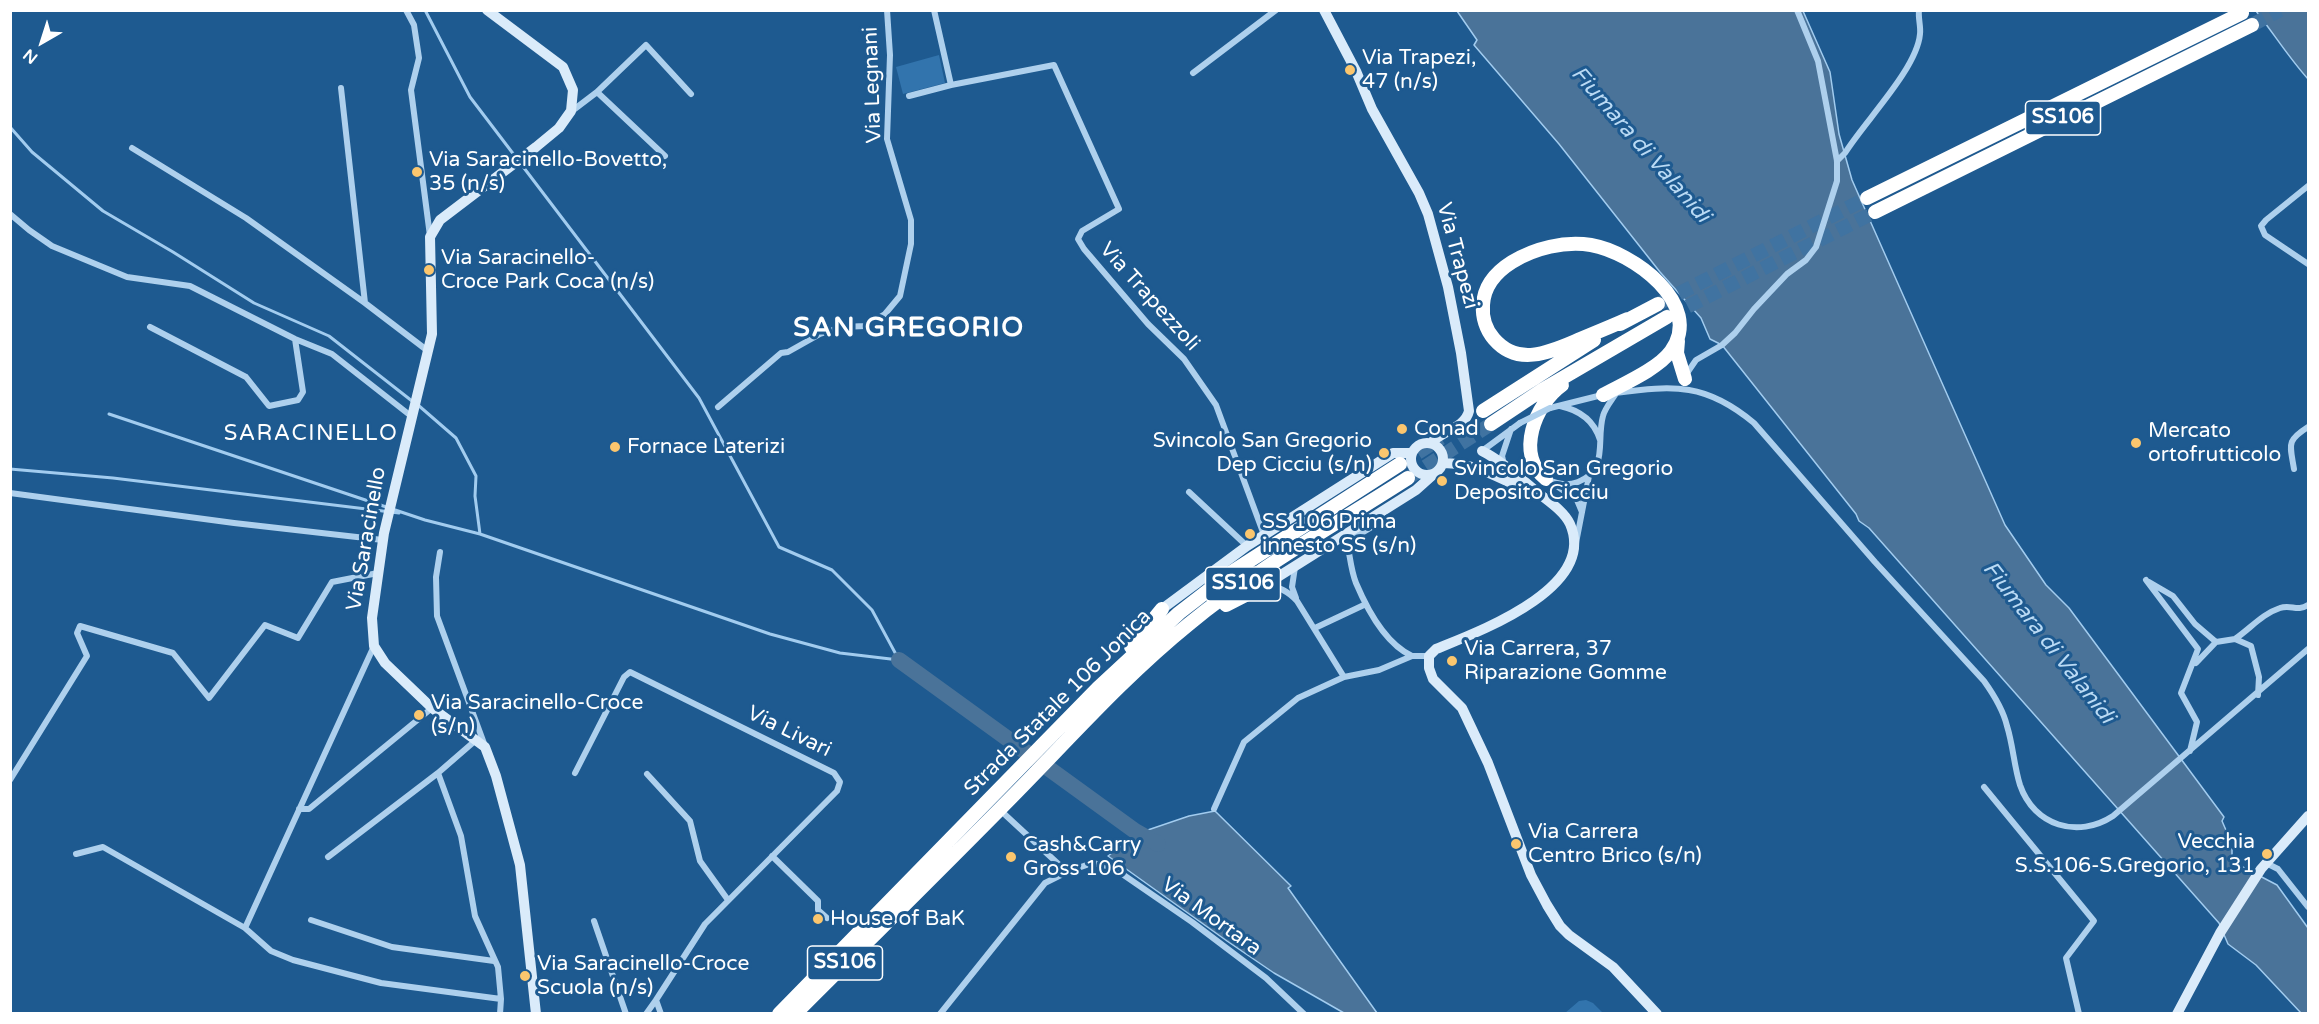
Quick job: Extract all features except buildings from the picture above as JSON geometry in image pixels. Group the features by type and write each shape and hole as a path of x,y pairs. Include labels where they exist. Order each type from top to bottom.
{"highway":[{"name":"SS106","path":"1867,198 2242,13"},
{"name":"SS106","path":"1875,212 2252,25"},
{"path":"1603,395 1663,360 1672,350 1678,338 1681,328 1680,318 1674,304 1652,275 1615,252 1575,244 1556,246 1520,257 1494,277 1486,290 1483,304 1487,327 1495,340 1514,352 1528,356 1544,354 1658,304"},
{"path":"1491,424 1542,390 1667,317"},
{"path":"1483,411 1628,319"},
{"path":"1546,479 1533,464 1530,449 1542,408 1558,388 1641,331"},
{"path":"1678,338 1677,353 1684,384"},
{"name":"Strada Statale 106 Jonica","path":"1089,707 1098,688 1179,613 1232,572 1400,464"},
{"name":"Strada Statale 106 Jonica","path":"779,1014 1006,793 1089,707 1141,666 1189,623 1246,582 1408,478"},
{"path":"1189,623 1265,585"},
{"path":"1098,688 1162,609"},
{"name":"Strada Statale 106 Jonica","path":"795,1014 1000,810 1006,793"}],"street":[{"path":"406,10 414,25 419,58 411,90 430,237"},
{"path":"487,10 563,67 573,90 571,111"},
{"name":"Via Legnani","path":"718,407 781,353 788,352 820,334 842,327 865,326 885,314 900,296 911,244 911,220 887,139 890,55 887,10"},
{"path":"909,96 951,84 934,10"},
{"path":"1193,73 1276,10"},
{"name":"Via Trapezi","path":"1323,10 1356,71 1376,117 1419,193 1428,214 1448,287 1469,411 1466,419 1438,435 1431,443"},
{"path":"1684,384 1686,372 1696,360 1722,345 1735,333 1754,309 1787,274 1806,260 1816,247 1837,181 1837,160 1818,61 1797,10"},
{"path":"1837,160 1845,153 1899,79 1914,52 1920,34 1919,10"},
{"path":"430,237 440,220 559,128 571,111 597,92 646,45 691,94"},
{"name":"Via Trapezzoli","path":"951,84 1054,65 1119,209 1082,231 1077,239 1148,324 1184,359 1216,405 1264,535"},
{"path":"341,88 365,303"},
{"path":"597,92 665,156"},
{"path":"132,148 246,218 429,351"},
{"path":"2308,186 2261,226 2265,235 2308,264"},
{"path":"10,214 28,230 52,246 127,277 190,286 295,339 332,354 412,414"},
{"name":"Via Saracinello","path":"374,646 372,618 384,536 432,334 430,237"},
{"path":"150,327 246,377 269,406 298,400 303,392 295,339"},
{"path":"1460,463 1482,451 1520,423 1550,408 1617,392 1684,384 1717,397 1736,408 1754,423 1875,562 1984,681 1998,701 2007,725 2020,785 2029,804 2043,817 2060,826 2076,828 2093,826 2113,816 2258,695 2308,649"},
{"path":"1546,479 1568,485 1589,476 1599,462 1603,415 1617,392"},
{"path":"1557,405 1581,412 1594,428 1601,443"},
{"path":"2294,469 2290,444 2294,436 2308,427"},
{"path":"1505,466 1502,456 1512,428"},
{"path":"1265,585 1416,490 1435,473 1443,463 1442,453 1431,443 1420,444 1412,453 1412,463 1416,471 1425,475 1435,473"},
{"path":"1482,451 1505,466 1548,501 1570,523 1575,544"},
{"path":"1481,468 1478,460 1482,451"},
{"path":"1162,609 1247,546 1393,453 1412,453"},
{"path":"1443,463 1460,463 1481,468 1548,501"},
{"path":"1214,809 1244,742 1298,698 1344,677 1359,676 1379,670 1412,656 1429,656 1436,649 1495,626 1541,597 1565,569 1575,544 1581,524 1589,476"},
{"path":"1546,479 1578,502 1582,512 1581,524"},
{"path":"1189,492 1247,546"},
{"path":"10,493 234,524 384,536"},
{"path":"1380,522 1347,542 1356,582 1366,603 1395,645 1412,656"},
{"path":"440,552 436,577 437,616 481,743 496,776 520,865 536,1014"},
{"path":"1295,566 1292,588 1297,601"},
{"path":"10,780 87,656 77,633 80,626 173,653 209,698 265,625 298,638 332,582 378,573"},
{"path":"2190,751 2197,722 2181,693 2198,649 2146,580 2173,596 2195,624 2216,642"},
{"path":"1265,585 1279,587 1290,593 1297,601 1344,677"},
{"path":"1315,628 1366,603"},
{"path":"2193,665 2216,642 2235,639 2251,628 2262,616 2283,606 2301,609 2308,605"},
{"path":"2235,639 2251,646 2259,677 2258,695"},
{"path":"374,646 385,663 432,708 481,743"},
{"path":"245,928 374,646"},
{"path":"1429,656 1429,668 1433,679 1462,708 1488,763 1531,875 1560,926 1613,967 1657,1014"},
{"name":"Via Livari","path":"575,773 624,677 630,672 834,773 840,782 837,791 705,924 646,1014"},
{"path":"299,809 309,809 432,708"},
{"path":"328,857 481,743"},
{"path":"438,773 461,836 475,916 498,967 500,1014"},
{"path":"647,774 690,821 700,861 728,900"},
{"path":"1984,787 2094,921 2066,958 2079,1014"},
{"path":"1000,810 1067,872"},
{"path":"2177,1014 2220,933 2262,867 2308,816"},
{"path":"76,855 103,847 245,928 271,951 293,960 381,983 501,999"},
{"path":"772,856 818,901 818,910 827,918"},
{"name":"Via Mortara","path":"939,1014 1045,883 1092,863 1112,867 1192,922 1266,978 1304,1014"},
{"path":"2262,867 2278,869 2308,907"},
{"path":"311,920 393,947 494,961"},
{"path":"594,921 626,1014"},
{"path":"656,1000 661,1014"}],"shaded area":[{"path":"939,55 945,83 903,94 896,67"},
{"path":"1586,1000 1593,1003 1603,1013 1565,1013 1579,1001"}],"water":[{"name":"Fiumara di Valanidi","path":"1457,11 1803,11 1830,72 1839,134 1852,180 2005,525 2046,585 2069,608 2224,817 2222,821 2232,844 2232,856 2235,863 2277,885 2308,928 2308,1013 2301,1013 2256,965 2228,944 2219,923 1869,528 1859,521 1856,514 1722,345 1710,339 1701,318 1660,272 1559,144 1474,45 1477,40"},
{"path":"2256,11 2308,11 2308,79 2288,54"},
{"path":"1215,811 1291,886 1288,888 1377,1013 1344,1013 1274,973 1108,856 1139,833 1189,816"}],"waterway":[{"path":"425,10 470,97 699,398 779,547 832,570 872,610 899,660"},
{"path":"10,127 32,152 103,211 254,303 329,336 412,401"},
{"path":"418,405 456,438 476,476 475,496 480,534"},
{"path":"109,414 425,520 480,534 770,634 840,653 899,660"},
{"path":"10,469 113,478 399,513"},
{"path":"899,660 1135,831 1158,844"}],"tunnel":[{"path":"2252,25 2280,10"},
{"path":"1660,303 1867,198"},
{"path":"1669,316 1875,212"},
{"path":"1408,478 1491,424"},
{"path":"1400,464 1441,438"}],"place":[{"name":"Via Trapezi, 47 (n/s)","path":"1350,70"},
{"name":"Via Saracinello-Bovetto, 35 (n/s)","path":"417,172"},
{"name":"Via Saracinello- Croce Park Coca (n/s)","path":"429,270"},
{"name":"Conad","path":"1402,429"},
{"name":"Mercato ortofrutticolo","path":"2136,443"},
{"name":"Fornace Laterizi","path":"615,447"},
{"name":"Svincolo San Gregorio Dep Cicciu (s/n)","path":"1384,453"},
{"name":"Svincolo San Gregorio Deposito Cicciu","path":"1442,481"},
{"name":"SS 106 Prima innesto SS (s/n)","path":"1250,534"},
{"name":"Via Carrera, 37 Riparazione Gomme","path":"1452,661"},
{"name":"Via Saracinello-Croce (s/n)","path":"419,715"},
{"name":"Via Carrera Centro Brico (s/n)","path":"1516,844"},
{"name":"Vecchia S.S.106-S.Gregorio, 131","path":"2267,854"},
{"name":"Cash&Carry Gross 106","path":"1011,857"},
{"name":"House of BaK","path":"818,919"},
{"name":"Via Saracinello-Croce Scuola (n/s)","path":"525,976"}],"district":[{"name":"SAN GREGORIO","path":"909,329"},
{"name":"SARACINELLO","path":"311,434"}]}
